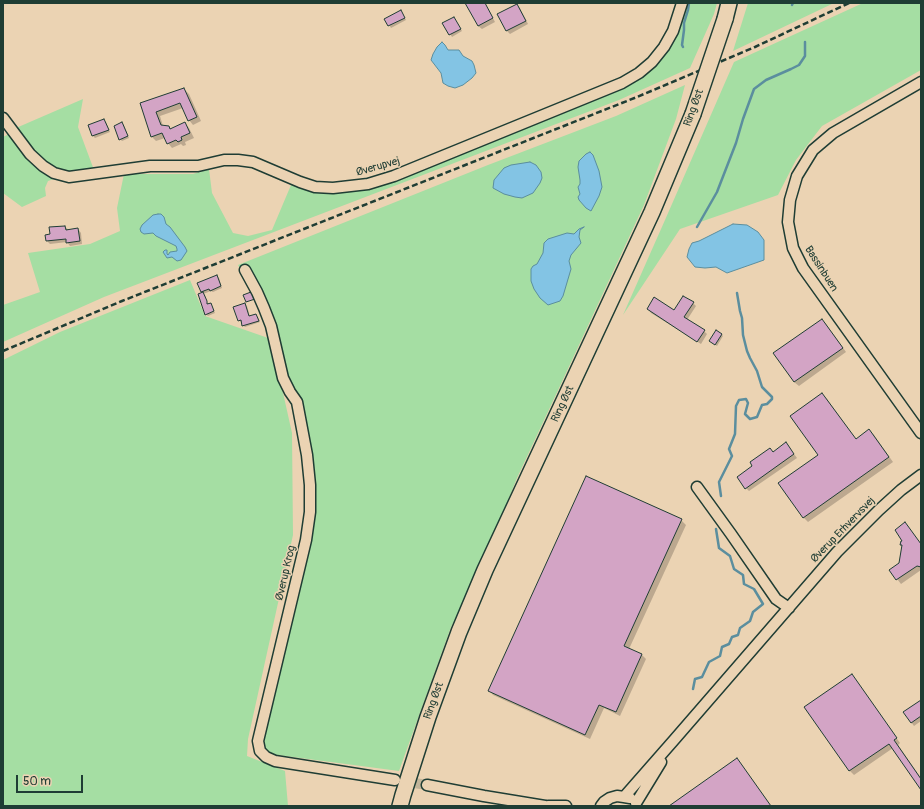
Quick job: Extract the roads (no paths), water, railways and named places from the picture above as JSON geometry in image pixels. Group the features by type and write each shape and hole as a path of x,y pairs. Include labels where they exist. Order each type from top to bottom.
{"main road":[{"name":"Ring Øst","path":"400,806 402,795 428,717 459,632 485,570 652,212 693,114 729,3"}],"street":[{"name":"Øverupvej","path":"3,118 30,154 43,166 54,173 69,177 150,166 198,166 224,160 238,160 252,162 315,187 333,188 368,184 394,176 622,83 639,73 652,62 664,47 673,31 682,3"},
{"name":"Bassinbuen","path":"919,85 833,133 813,150 797,176 790,200 788,222 793,248 803,268 921,433"},
{"name":"Øverup Krog","path":"245,270 257,292 271,326 283,378 297,402 308,455 310,485 310,512 306,540 258,741 260,751 266,757 275,761 395,780"},
{"name":"Øverup Erhvervsvej","path":"624,796 837,552 879,510 901,490 921,475"},
{"path":"697,488 776,599 789,608"},
{"name":"Øverup Erhvervsvej","path":"638,804 674,740"},
{"path":"427,785 545,806"},
{"path":"601,806 610,798 617,796 624,796 638,804"},
{"path":"548,806 566,806"}],"water":[{"path":"442,42 448,50 459,50 463,56 472,61 474,65 476,73 463,85 455,88 443,83 441,73 431,60 437,47"},
{"path":"590,152 593,155 599,171 602,187 591,211 586,208 578,197 580,194 578,187 580,184 578,167 579,161"},
{"path":"530,162 536,165 541,172 542,178 533,193 522,198 504,194 493,188 494,180 504,168 511,165"},
{"path":"161,214 164,217 166,224 170,227 187,251 181,260 177,261 172,257 167,258 163,252 167,250 168,255 170,252 177,251 176,246 153,233 144,234 141,232 140,229 142,225 153,215"},
{"path":"733,224 747,225 758,232 764,240 764,260 727,273 716,267 695,267 687,257 692,243"},
{"path":"584,227 580,230 579,237 581,243 571,255 569,261 571,269 563,296 560,301 548,305 540,298 534,289 531,281 531,269 537,264 543,253 544,243 548,239 567,233 574,234 579,229"}],"waterway":[{"path":"683,47 684,23 689,3"},
{"path":"697,227 717,192 736,143 754,89 766,80 799,65 805,56 805,42"},
{"path":"721,496 719,482 732,456 729,449 735,434 736,406 739,400 746,399 748,403 745,414 750,419 757,417 762,405 767,404 772,399 772,397 762,387 757,371 747,351 743,335 742,318 737,293"},
{"path":"693,689 695,679 702,677 709,662 720,656 722,647 729,644 732,637 738,635 740,628 750,621 753,612 763,604 754,589 744,584 743,575 734,569 730,556 719,548 716,529"}],"tunnel":[{"path":"401,781 427,785"}],"railway":[{"path":"3,351 122,301 637,97 755,47 849,3"}]}
